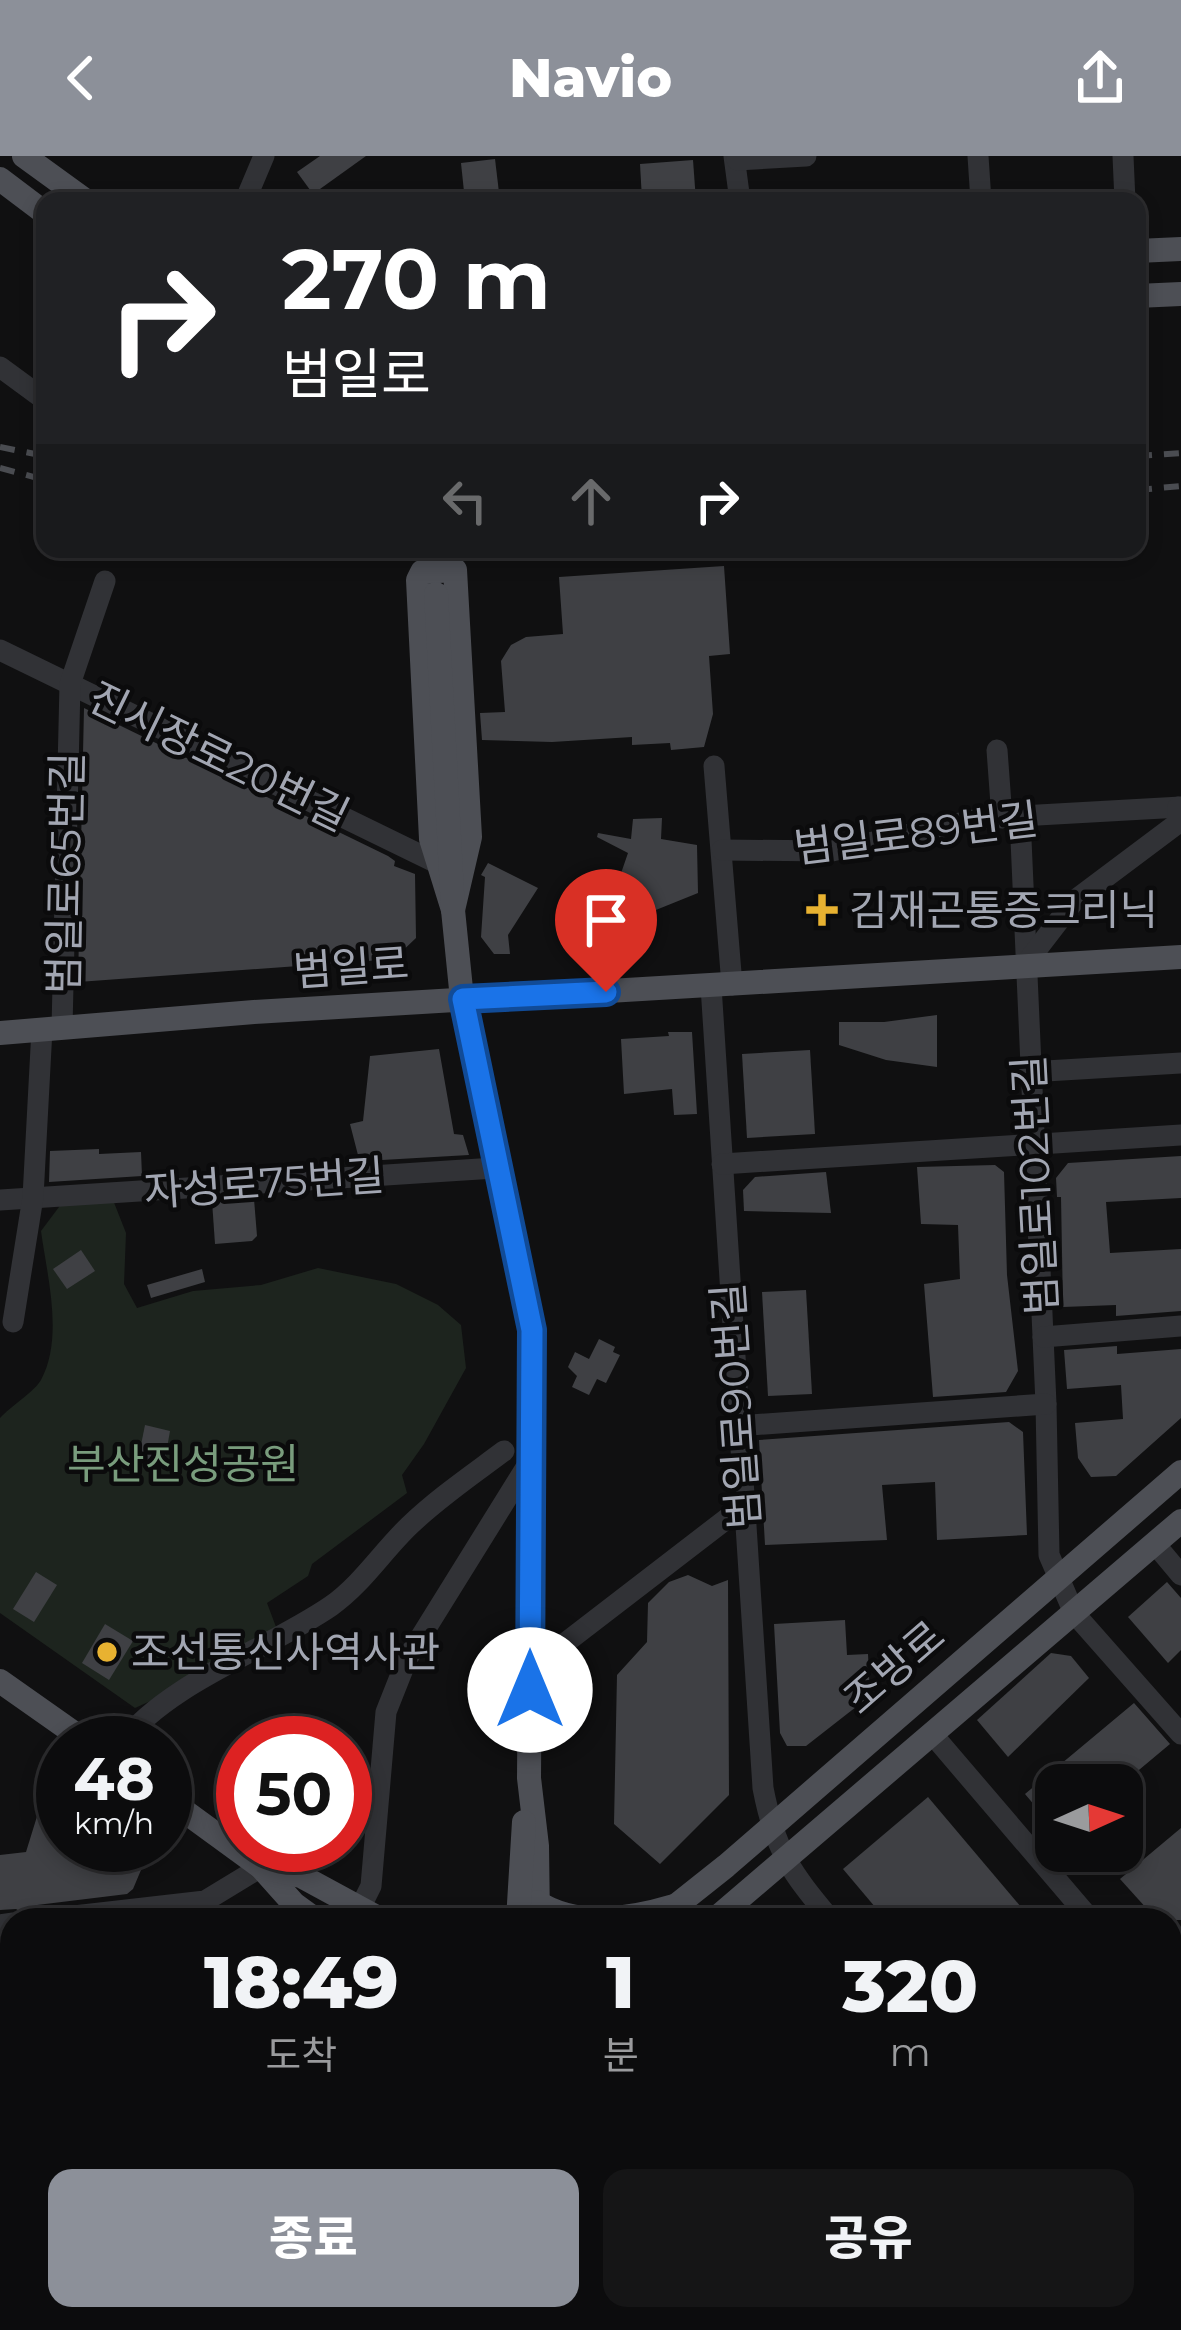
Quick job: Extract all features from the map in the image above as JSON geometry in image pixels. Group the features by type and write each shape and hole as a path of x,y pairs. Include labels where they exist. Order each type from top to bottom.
{"main road":[{"path":"24,156 74,192"},
{"path":"0,179 36,206"},
{"path":"1146,251 1181,249"},
{"path":"1146,296 1181,294"},
{"path":"455,570 470,837 453,910 431,839 418,580 422,572 455,570"},
{"path":"436,594 453,910 463,999 532,1330 529,1778 522,1908"},
{"name":"범일로","path":"0,1034 463,999 1181,957"},
{"name":"조방로","path":"673,1908 1181,1472"},
{"name":"조방로","path":"728,1908 1181,1521"},
{"path":"0,1681 50,1716"},
{"path":"265,1872 300,1908"},
{"path":"283,1872 301,1876 360,1908"}],"street":[{"path":"249,192 263,156"},
{"path":"739,192 735,158 806,156"},
{"path":"978,156 980,192"},
{"path":"1123,156 1125,192"},
{"path":"0,367 36,393"},
{"name":"범일로65번길","path":"52,1028 70,684 105,580"},
{"name":"진시장로20번길","path":"0,650 437,862"},
{"name":"범일로102번길","path":"997,751 1011,818 1024,967 1049,1555 1074,1613 1181,1734"},
{"path":"714,766 722,850 721,986"},
{"path":"1024,967 1074,901 1178,823 1179,807"},
{"name":"범일로89번길","path":"722,850 832,850 983,818 1179,807"},
{"name":"범일로90번길","path":"721,986 722,1164 764,1788 770,1825 784,1862 821,1908"},
{"path":"13,1322 52,1028"},
{"path":"1029,1072 1181,1063"},
{"path":"722,1164 1181,1135"},
{"name":"자성로75번길","path":"0,1200 495,1168"},
{"path":"1043,1337 1181,1327"},
{"path":"737,1426 1046,1404"},
{"path":"150,1716 184,1690 332,1605 430,1508 504,1451"},
{"path":"371,1908 386,1712 407,1659 530,1461"},
{"path":"530,1645 560,1647 742,1507"},
{"path":"1155,1544 1181,1575"},
{"path":"933,1735 1081,1908"},
{"path":"144,1908 205,1901 253,1872"}],"green space":[{"name":"부산진성공원","path":"113,1200 126,1233 124,1284 137,1308 193,1291 261,1285 318,1268 396,1284 438,1305 461,1325 466,1368 402,1475 407,1493 312,1564 308,1576 267,1603 279,1635 135,1708 0,1613 0,1418 41,1380 52,1345 52,1306 41,1231 62,1203"}],"building":[{"path":"320,156 366,156 316,192 297,172"},
{"path":"495,159 499,192 464,192 461,163"},
{"path":"693,160 695,192 642,192 640,164"},
{"path":"724,566 730,654 709,656 713,714 704,747 671,750 670,743 632,745 632,737 482,740 480,713 505,712 501,661 511,645 526,637 563,634 559,577"},
{"path":"84,708 388,856 394,866 415,874 416,938 394,959 78,982"},
{"path":"662,818 661,839 697,845 698,893 641,916 598,899 604,878 618,882 628,853 597,837 598,833 631,839 633,819"},
{"path":"488,863 538,888 508,935 510,954 494,954 481,937 485,877 481,875"},
{"path":"937,1015 937,1067 886,1060 839,1045 839,1022"},
{"path":"668,1032 692,1032 697,1114 674,1115 672,1089 624,1094 621,1039 669,1036"},
{"path":"439,1049 454,1134 463,1135 469,1155 382,1160 382,1154 359,1159 350,1124 363,1121 370,1056"},
{"path":"810,1050 815,1134 747,1138 742,1054"},
{"path":"99,1149 99,1154 141,1152 142,1176 49,1182 50,1151"},
{"path":"1181,1156 1181,1198 1106,1202 1110,1253 1181,1249 1181,1311 1116,1316 1116,1305 1063,1307 1061,1197 1057,1197 1056,1178 1068,1163"},
{"path":"995,1165 1004,1172 1007,1275 1018,1371 1006,1392 933,1397 924,1284 960,1279 958,1225 921,1224 917,1167"},
{"path":"826,1172 831,1213 744,1211 743,1190 755,1177"},
{"path":"254,1199 257,1236 252,1241 215,1244 212,1201"},
{"path":"81,1250 95,1271 67,1289 53,1269"},
{"path":"202,1269 205,1282 151,1298 147,1285"},
{"path":"806,1290 812,1394 768,1396 762,1292"},
{"path":"599,1339 620,1355 606,1383 597,1379 589,1395 572,1387 577,1376 568,1367 575,1352 589,1359"},
{"path":"1117,1346 1117,1354 1181,1349 1181,1418 1116,1476 1091,1477 1078,1458 1075,1423 1123,1419 1121,1385 1067,1389 1064,1350"},
{"path":"1009,1422 1023,1432 1027,1535 937,1540 935,1482 882,1485 887,1540 765,1545 759,1440"},
{"path":"145,1425 170,1431 164,1465 138,1460"},
{"path":"36,1572 57,1585 34,1622 13,1609"},
{"path":"688,1575 712,1586 728,1580 729,1795 660,1864 614,1824 617,1675 647,1642 648,1603 669,1582"},
{"path":"1167,1582 1181,1598 1181,1650 1168,1663 1128,1617"},
{"path":"845,1620 847,1655 868,1654 870,1696 806,1746 787,1746 780,1733 774,1624"},
{"name":"조선통신사역사관","path":"105,1624 133,1641 109,1680 82,1663"},
{"path":"1051,1653 1071,1656 1089,1678 1008,1757 977,1720"},
{"path":"1134,1703 1170,1744 1143,1767 1061,1764"},
{"path":"1035,1786 1035,1806 1025,1794"},
{"path":"928,1797 1022,1908 876,1908 843,1869"},
{"path":"36,1820 36,1872 140,1872 127,1894 33,1908 0,1908 0,1855 26,1852"},
{"path":"1181,1828 1181,1908 1146,1908 1120,1879 1128,1872 1143,1872 1143,1860"}],"tunnel":[{"path":"435,558 436,592"}],"railway":[{"path":"0,447 36,454"},
{"path":"1146,455 1181,453"},
{"path":"0,468 36,478"},
{"path":"1146,489 1181,486"}],"place":[{"name":"김재곤통증크리닉","path":"822,910"},
{"name":"조선통신사역사관","path":"107,1652"}],"route":[{"path":"530,1690 532,1330 463,999 606,992"}]}
